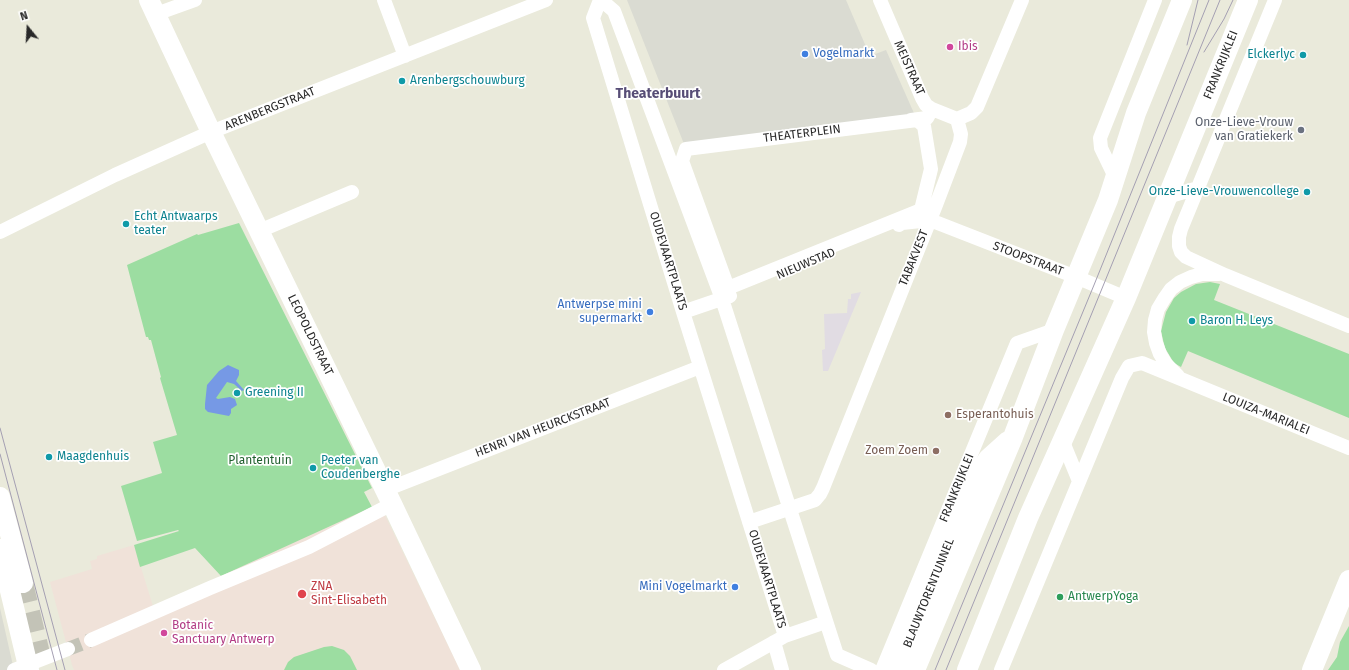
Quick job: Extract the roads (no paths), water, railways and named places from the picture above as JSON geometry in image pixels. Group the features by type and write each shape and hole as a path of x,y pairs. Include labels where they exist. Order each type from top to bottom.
{"main road":[{"path":"915,670 1013,437 1054,330 1116,179 1136,113 1182,0"},
{"name":"FRANKRIJKLEI","path":"967,670 1028,518 1126,298 1248,0"},
{"name":"LEOPOLDSTRAAT","path":"153,7 211,132 389,497 471,670"},
{"name":"BLAUWTORENTUNNEL","path":"897,670 976,477 988,459 1013,437"},
{"path":"0,497 23,583"},
{"path":"0,549 23,668"},
{"path":"1312,670 1349,580"}],"street":[{"path":"153,7 195,0"},
{"path":"384,0 404,56"},
{"name":"ARENBERGSTRAAT","path":"0,232 115,175 211,132 546,0"},
{"name":"OUDEVAARTPLAATS","path":"782,670 779,639 749,522 593,18 601,0 614,11 722,299 837,655 871,670"},
{"name":"MEISTRAAT","path":"880,0 922,98 926,105 932,110"},
{"path":"666,152 918,120 927,118 932,110 957,119 971,113 977,107 1022,0"},
{"path":"1116,179 1101,148 1100,138 1155,0"},
{"name":"FRANKRIJKLEI","path":"1186,257 1180,252 1178,237 1275,0"},
{"name":"TABAKVEST","path":"790,509 814,500 823,488 960,142 961,134 957,119"},
{"path":"686,149 682,161 728,288 921,210 931,169 924,126 918,120"},
{"path":"1167,197 1198,188"},
{"path":"259,231 352,192"},
{"name":"NIEUWSTAD","path":"683,312 722,299 902,223 930,220"},
{"name":"STOOPSTRAAT","path":"930,220 1126,298"},
{"name":"LOUIZA-MARIALEI","path":"1186,257 1349,326"},
{"name":"LOUIZA-MARIALEI","path":"1183,380 1166,364 1156,343 1155,326 1158,309 1171,289 1186,280 1202,274 1214,273 1226,275"},
{"name":"FRANKRIJKLEI","path":"882,670 1017,343 1054,330"},
{"name":"LOUIZA-MARIALEI","path":"1079,481 1125,372 1129,366 1142,363 1349,448"},
{"name":"HENRI VAN HEURCKSTRAAT","path":"91,640 309,547 389,497 700,367"},
{"path":"1001,670 1079,481 1063,442"},
{"name":"OUDEVAARTPLAATS","path":"749,522 790,509"},
{"path":"724,670 779,639 826,622"},
{"path":"23,668 68,649"}],"water":[{"path":"228,365 239,370 239,375 236,381 244,390 242,391 234,384 227,382 216,398 230,397 235,399 237,405 231,409 229,416 208,412 205,409 207,385 219,371"}],"tunnel":[{"path":"23,583 44,670"},
{"path":"68,649 91,640"}],"tram line":[{"path":"1187,45 1198,0"},
{"path":"935,670 1094,285 1209,0"},
{"path":"946,670 1220,0"},
{"path":"1204,52 1224,19 1233,0"},
{"path":"0,428 65,670"},
{"path":"0,454 57,670"}],"place":[{"name":"Ibis","path":"950,47"},
{"name":"Vogelmarkt","path":"805,54"},
{"name":"Elckerlyc","path":"1303,55"},
{"name":"Arenbergschouwburg","path":"402,81"},
{"name":"Onze-Lieve-Vrouw van Gratiekerk","path":"1301,130"},
{"name":"Onze-Lieve-Vrouwencollege","path":"1307,192"},
{"name":"Echt Antwaarps teater","path":"126,224"},
{"name":"Antwerpse mini supermarkt","path":"650,312"},
{"name":"Baron H. Leys","path":"1192,321"},
{"name":"Greening II","path":"237,393"},
{"name":"Esperantohuis","path":"948,415"},
{"name":"Zoem Zoem","path":"936,451"},
{"name":"Maagdenhuis","path":"49,457"},
{"name":"Peeter van Coudenberghe","path":"313,468"},
{"name":"Mini Vogelmarkt","path":"735,587"},
{"name":"ZNA Sint-Elisabeth","path":"302,594"},
{"name":"AntwerpYoga","path":"1060,597"},
{"name":"Botanic Sanctuary Antwerp","path":"164,633"}],"district":[{"name":"Theaterbuurt","path":"658,94"}],"park label":[{"name":"Plantentuin","path":"260,461"}]}
